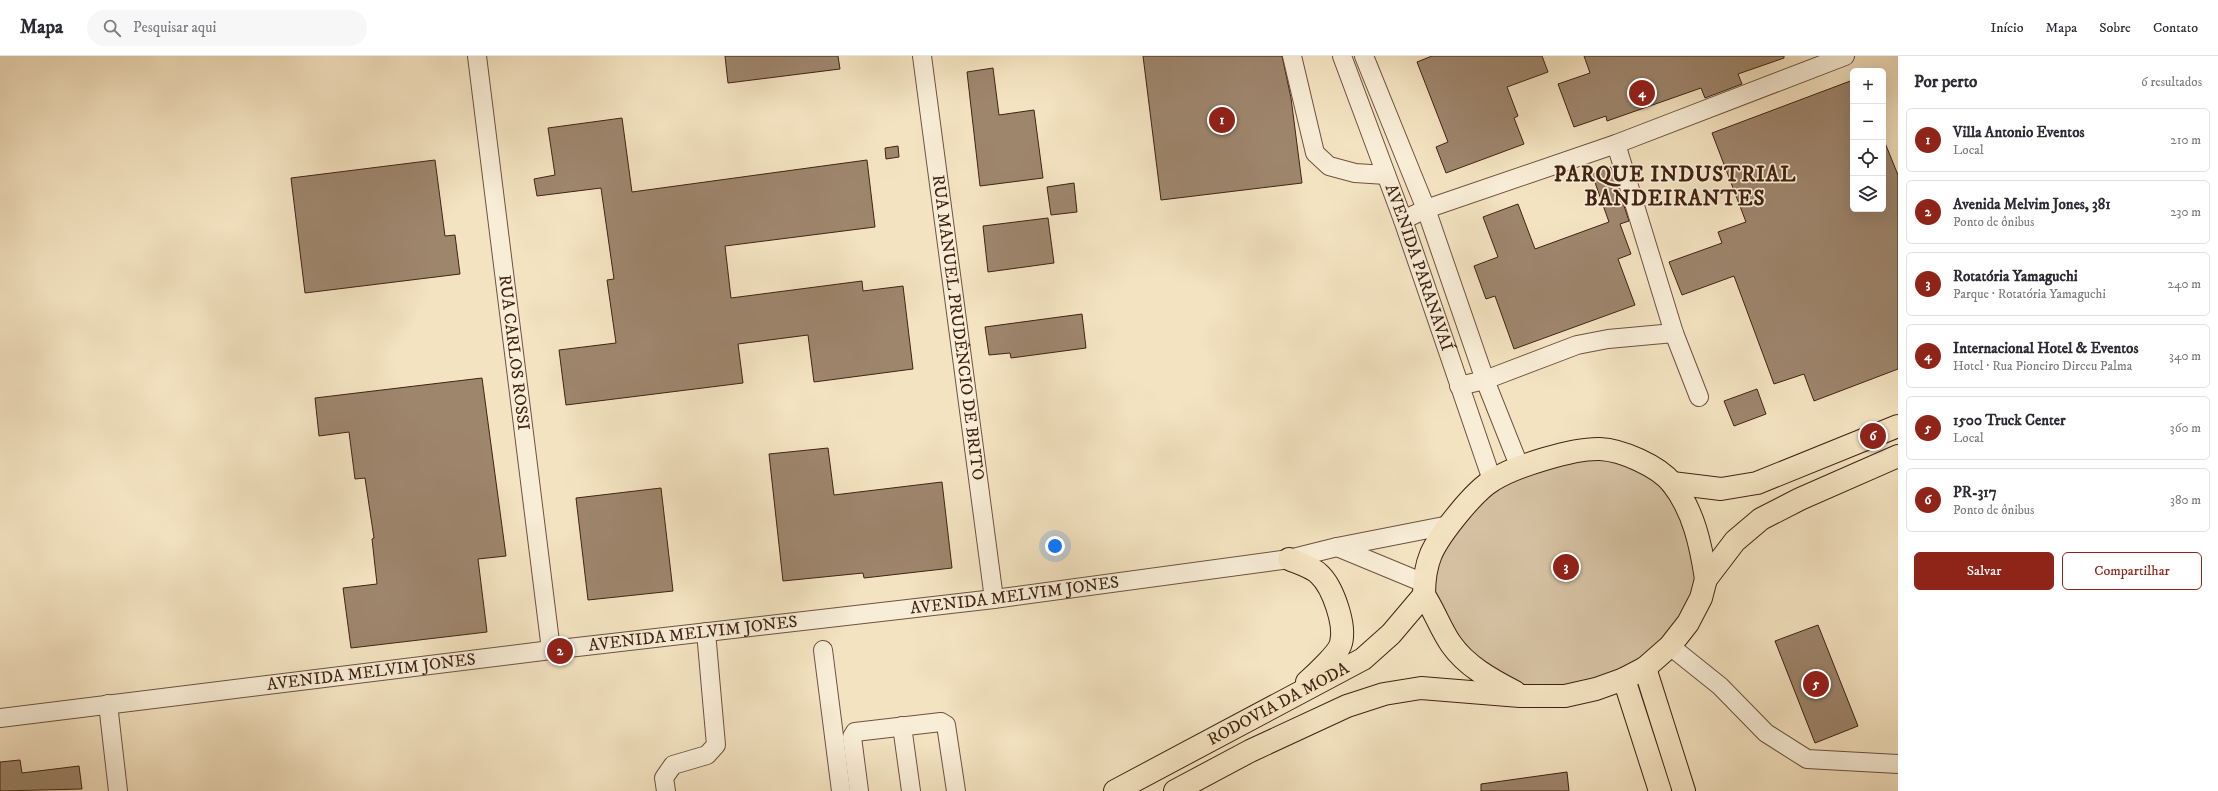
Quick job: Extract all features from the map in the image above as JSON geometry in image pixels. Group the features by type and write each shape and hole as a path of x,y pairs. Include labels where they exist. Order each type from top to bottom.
{"main road":[{"path":"1672,483 1721,489 1757,483 1898,426"},
{"path":"1520,696 1481,674 1451,644 1424,589 1431,554 1449,526 1469,502 1492,480 1554,456 1600,449 1630,456 1656,469 1672,483 1689,512 1700,542 1706,579"},
{"path":"1706,579 1735,540 1761,519 1800,499 1898,456"},
{"path":"1286,701 1322,669 1342,644 1341,618 1331,593 1319,574 1289,559"},
{"name":"RODOVIA DA MODA","path":"1176,791 1250,751 1347,706 1384,694 1421,688 1520,696 1565,696 1596,690 1624,679 1645,668 1670,646 1688,623 1701,598 1706,579"},
{"name":"RODOVIA DA MODA","path":"1115,791 1363,659 1391,634 1424,589"},
{"path":"1645,668 1684,791"},
{"path":"1624,679 1660,791"}],"street":[{"name":"RUA CARLOS ROSSI","path":"477,56 551,650"},
{"name":"RUA MANUEL PRUDÊNCIO DE BRITO","path":"922,56 994,599"},
{"path":"1292,56 1315,153 1323,161 1336,168 1355,173 1386,175"},
{"name":"AVENIDA PARANAVAÍ","path":"1342,56 1404,220 1492,480"},
{"name":"AVENIDA PARANAVAÍ","path":"1364,56 1426,209 1485,380 1520,468"},
{"path":"1404,220 1426,209 1616,144 1845,56"},
{"path":"1616,144 1674,333 1699,397"},
{"path":"1459,386 1485,380 1578,345 1608,339 1674,333"},
{"name":"AVENIDA MELVIM JONES","path":"0,718 551,650 994,599 1289,559 1337,547 1449,526"},
{"path":"1337,547 1424,589"},
{"path":"666,791 664,778 673,765 706,755 716,745 706,632"},
{"path":"1670,646 1720,686 1766,733 1807,759 1898,764"},
{"path":"823,650 841,791"},
{"path":"108,704 118,791"},
{"path":"859,791 852,737 855,732 941,722 946,726 956,791"},
{"path":"902,726 911,791"}],"shaded area":[{"path":"1600,449 1672,483 1706,579 1645,668 1520,696 1481,674 1424,583 1431,554 1492,480"}],"building":[{"path":"725,56 838,56 840,69 728,83"},
{"path":"1143,56 1282,56 1291,98 1302,183 1161,200"},
{"path":"1432,56 1542,56 1548,72 1507,87 1518,116 1514,118 1524,144 1446,173 1436,147 1448,142 1417,62"},
{"path":"1584,56 1784,56 1784,58 1738,74 1742,84 1705,98 1701,88 1607,121 1606,116 1574,127 1558,84 1590,73"},
{"path":"993,68 999,115 1034,110 1043,178 980,186 967,72"},
{"path":"1850,81 1850,212 1886,212 1886,145 1898,175 1898,369 1814,401 1804,374 1774,384 1734,276 1682,295 1669,262 1722,243 1718,232 1746,222 1712,133"},
{"path":"622,118 632,192 867,160 875,227 725,246 731,298 862,281 863,291 903,286 913,369 814,382 808,335 738,344 743,383 566,405 559,350 616,343 607,280 614,279 601,188 537,196 534,179 555,175 548,128"},
{"path":"898,146 899,157 886,159 885,148"},
{"path":"435,160 445,236 455,235 460,274 305,293 291,178"},
{"path":"1611,167 1629,221 1620,224 1631,254 1618,259 1635,305 1514,349 1495,296 1486,299 1474,266 1498,257 1483,217 1518,204 1535,249 1609,222 1592,174"},
{"path":"1074,183 1077,212 1051,215 1047,187"},
{"path":"1048,218 1054,263 988,272 983,226"},
{"path":"1082,314 1086,348 1011,358 1010,353 989,355 985,327"},
{"path":"482,378 506,556 478,559 487,632 351,648 343,588 377,584 372,539 374,538 365,478 355,479 349,432 319,436 315,398"},
{"path":"1757,389 1766,414 1734,426 1724,401"},
{"path":"828,448 834,495 942,482 952,568 864,578 863,573 783,581 769,454"},
{"path":"661,488 673,591 588,600 576,498"},
{"path":"1818,625 1858,726 1815,743 1775,641"},
{"path":"20,760 22,773 79,766 82,789 0,791 0,762"},
{"path":"1567,772 1569,791 1481,791 1481,784"}],"place":[{"name":"Internacional Hotel & Eventos","path":"1642,93"},
{"name":"Villa Antonio Eventos","path":"1222,120"},
{"name":"PR-317","path":"1873,436"},
{"name":"Rotatória Yamaguchi","path":"1566,567"},
{"name":"Avenida Melvim Jones, 381","path":"560,651"},
{"name":"1500 Truck Center","path":"1816,684"}],"district":[{"name":"PARQUE INDUSTRIAL BANDEIRANTES","path":"1675,187"}]}
